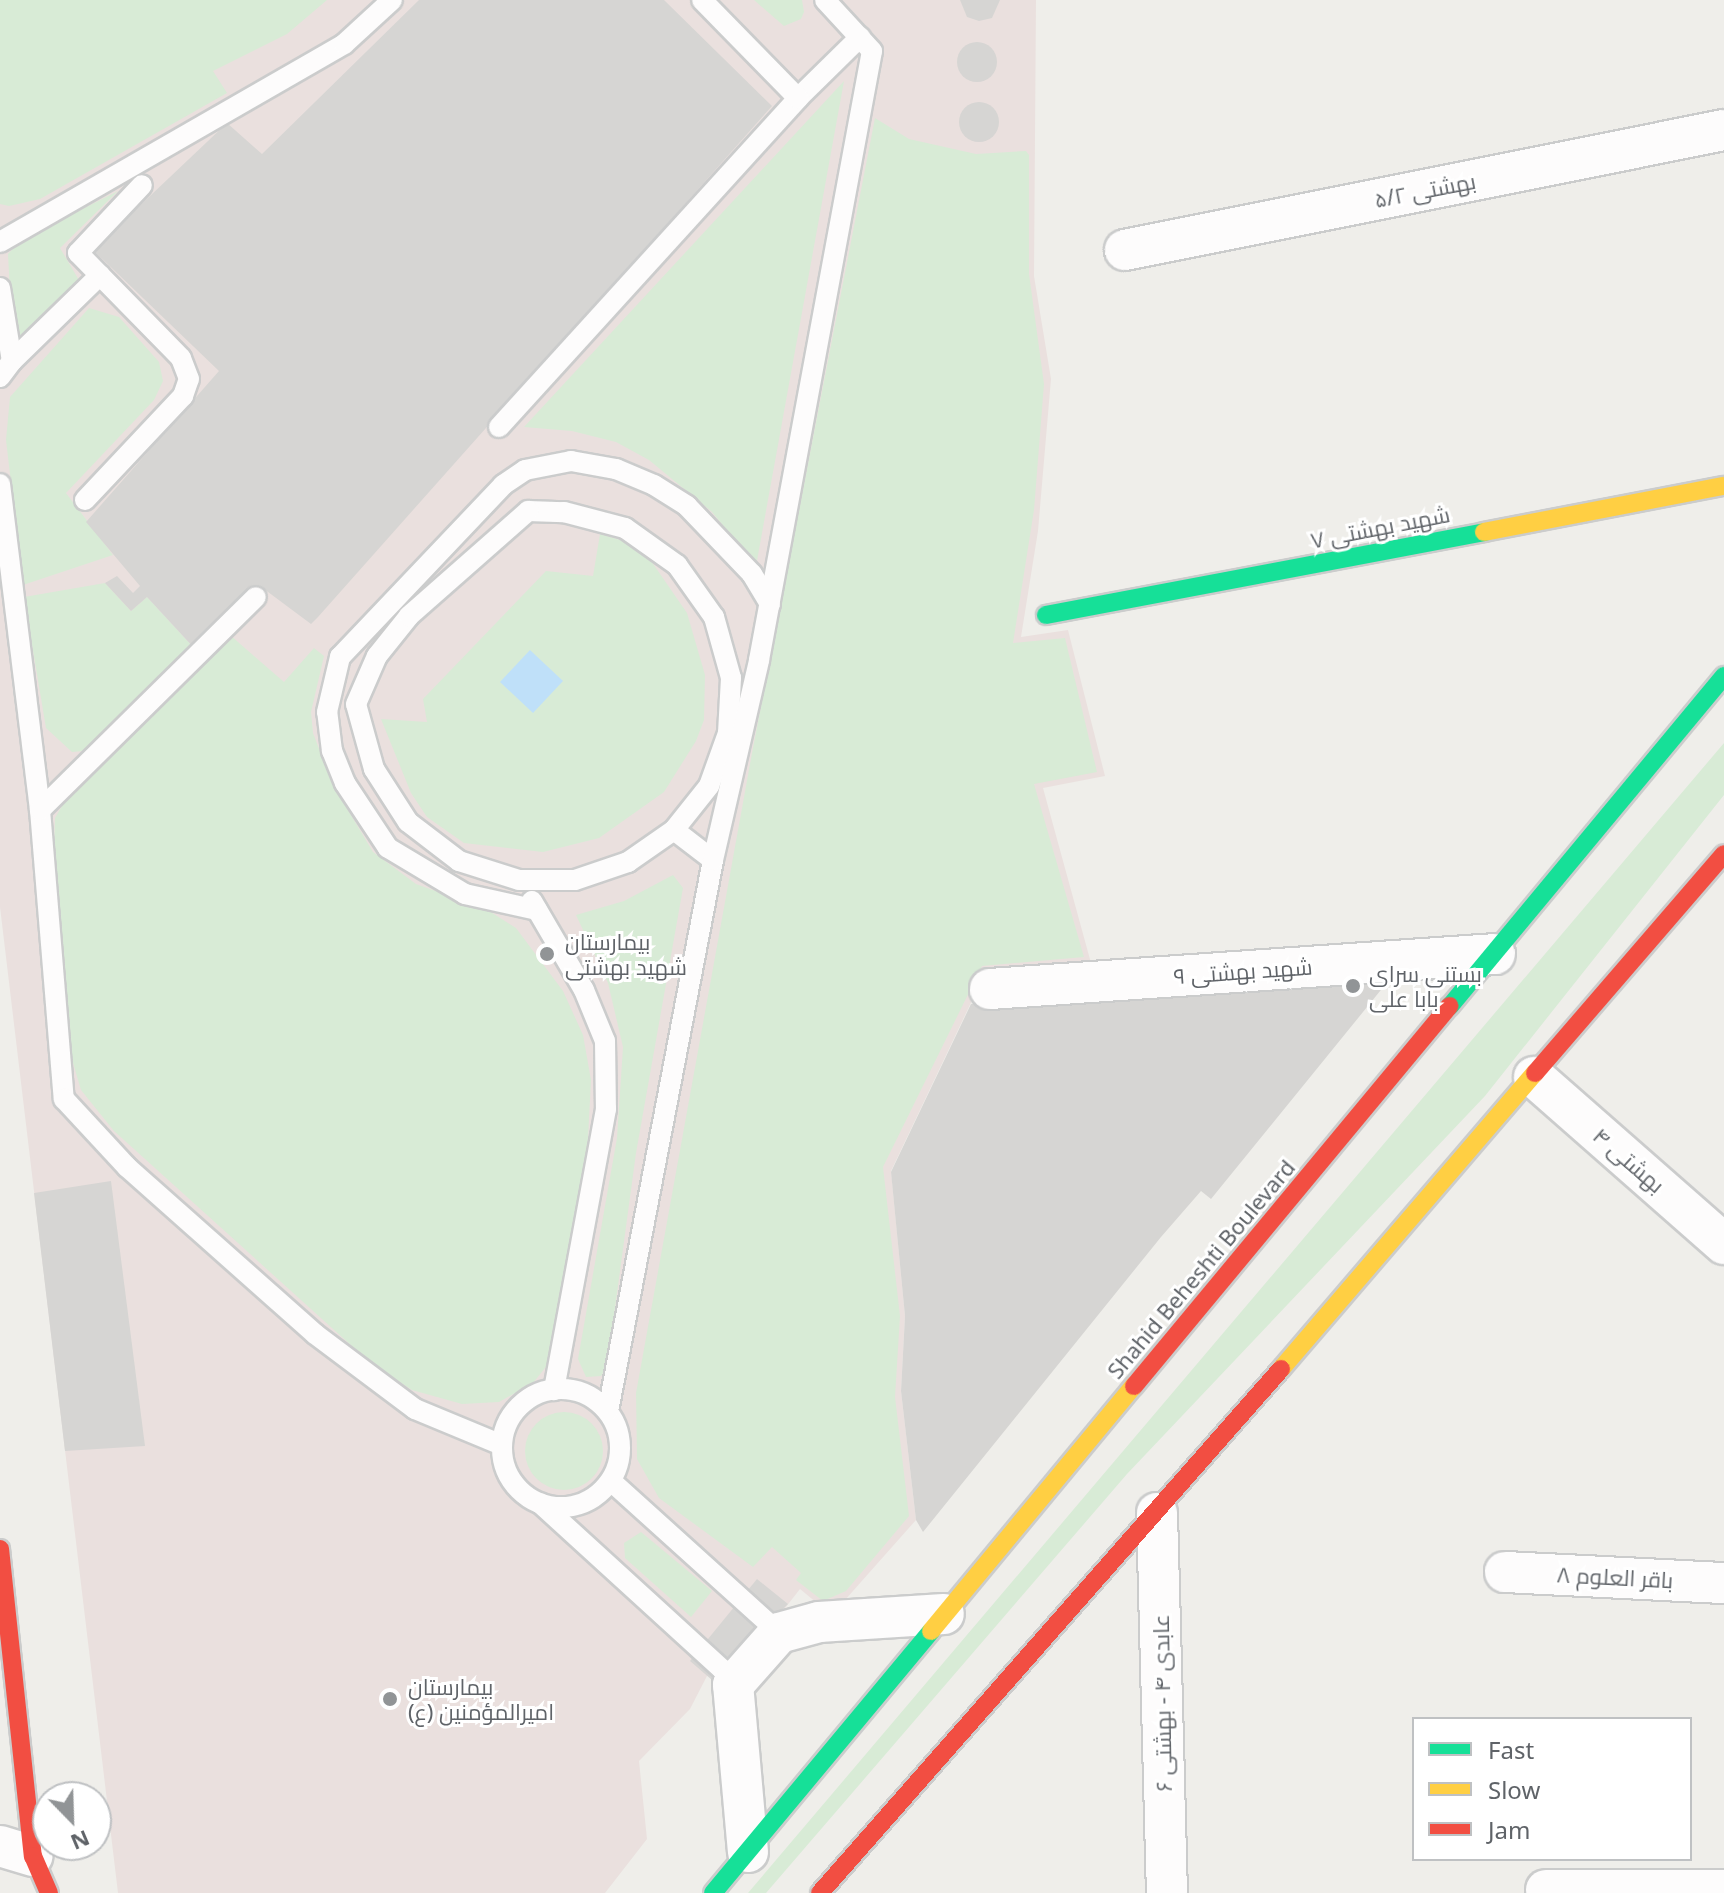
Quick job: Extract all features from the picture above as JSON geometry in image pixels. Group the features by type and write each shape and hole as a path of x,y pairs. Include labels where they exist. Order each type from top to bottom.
{"main road":[{"name":"شهید بهشتی ۷","path":"1046,615 1724,486"},
{"name":"Shahid Beheshti Boulevard","path":"713,1893 1724,676"},
{"path":"820,1893 1157,1513 1724,854"},
{"path":"0,1549 19,1865 49,1893"}],"street":[{"name":"بهشتی ۵/۲","path":"1125,250 1724,130"},
{"name":"شهید بهشتی ۹","path":"990,989 1495,954"},
{"name":"بهشتی ۴","path":"1534,1077 1724,1244"},
{"name":"عابدی ۴ - بهشتی ۶","path":"1157,1513 1167,1893"},
{"name":"باقر العلوم ۸","path":"1505,1572 1724,1583"},
{"path":"748,1852 733,1685 779,1633 819,1622 944,1614"},
{"path":"1546,1890 1724,1890"}],"lane":[{"path":"0,242 344,44 392,0"},
{"path":"702,0 798,98"},
{"path":"608,1411 713,860 770,604 872,51 825,0"},
{"path":"499,427 798,98 860,37"},
{"path":"85,500 183,396 189,379 181,358 78,253 142,185"},
{"path":"6,369 100,275"},
{"path":"0,288 6,369"},
{"path":"537,910 465,894 388,848 345,783 332,751 327,712 340,657 503,485 525,470 571,461 616,469 654,485 687,506 752,574 770,604"},
{"path":"0,484 40,810 64,1099 127,1167 315,1334 415,1409 502,1445"},
{"path":"528,511 564,512 625,528 677,565 714,617 731,678 728,733 709,786 674,830 628,862 575,880 519,880 459,861 408,822 374,769 356,704 377,656 409,616 528,511"},
{"path":"40,810 256,597"},
{"path":"731,678 759,660"},
{"path":"674,830 713,860"},
{"path":"519,880 584,990 605,1041 606,1109 554,1390"},
{"path":"540,1503 578,1505 597,1496 611,1481 621,1442 608,1411 586,1394 554,1390 529,1398 515,1410 502,1445 511,1480 722,1669 733,1685"},
{"path":"611,1481 779,1633"}],"shaded area":[{"name":"بیمارستان شهید بهشتی","path":"0,0 1036,0 1034,276 1051,379 1038,531 1021,637 1068,630 1105,776 1043,788 1091,963 986,971 891,1171 905,1316 901,1391 916,1520 845,1600 823,1608 800,1589 771,1626 707,1676 690,1709 639,1761 647,1839 605,1893 118,1893 112,1843 112,1781 105,1781 0,907"}],"green space":[{"path":"0,0 327,0 287,34 213,71 227,93 40,199 9,206 0,204"},
{"path":"754,0 802,0 804,12 801,19 784,26"},
{"path":"844,81 756,566 712,512 649,460 616,442 572,431 524,427"},
{"path":"875,118 909,139 976,154 1026,151 1029,155 1029,274 1044,384 1034,510 1013,643 1065,638 1097,772 1034,784 1084,957 982,966 883,1167 900,1316 895,1397 909,1516 846,1591 823,1601 796,1580 801,1573 772,1547 753,1567 659,1498 637,1459 636,1393 752,753"},
{"path":"118,191 60,248 80,282 28,336 19,338 12,331 8,254 21,240"},
{"path":"89,308 119,317 159,362 163,381 154,400 66,493 113,555 23,585 6,440 10,397"},
{"path":"600,534 634,544 647,555 687,613 705,675 704,720 696,741 664,792 599,838 543,852 464,843 427,817 411,793 381,719 427,722 423,699 546,571 593,576"},
{"path":"105,583 131,611 147,597 195,649 83,751 72,752 46,728 24,597"},
{"path":"230,635 284,682 314,648 324,656 311,712 313,733 333,785 373,852 416,884 486,909 516,928 563,991 583,1035 591,1080 588,1139 556,1338 549,1363 533,1383 499,1402 462,1404 412,1390 374,1366 114,1131 81,1090 71,1056 54,850 55,818 70,792"},
{"path":"1724,743 1724,795 1485,1096 1127,1474 766,1893 748,1893"},
{"path":"673,875 683,888 636,1153 607,1367 601,1376 586,1377 578,1359 617,1138 623,1047 608,983 576,915 624,901"},
{"path":"564,1412 579,1415 591,1424 600,1436 603,1451 600,1466 591,1478 579,1487 564,1490 549,1487 537,1478 528,1466 525,1451 528,1436 537,1424 549,1415"},
{"path":"641,1532 712,1591 691,1617 625,1558 624,1543"}],"water":[{"path":"530,650 563,681 533,713 500,682"}],"building":[{"path":"419,0 664,0 772,106 311,624 260,586 195,649 147,597 131,611 105,583 117,576 133,593 140,586 86,522 219,371 93,250 227,123 262,154"},
{"path":"960,0 1000,0 992,18 979,21 967,17"},
{"path":"977,42 991,48 997,62 991,76 977,82 963,76 957,62 963,48"},
{"path":"979,102 993,108 999,122 993,136 979,142 965,136 959,122 965,108"},
{"path":"1389,980 1211,1199 1201,1191 1161,1237 923,1532 916,1520 901,1391 905,1316 891,1172 971,1004"},
{"path":"111,1181 145,1446 65,1451 34,1193"},
{"path":"757,1579 788,1604 712,1680 690,1661"}],"traffic: fast":[{"path":"1046,615 1484,532"},
{"path":"1450,1006 1724,676"},
{"path":"713,1893 931,1631"}],"traffic: slow":[{"path":"1484,532 1724,486"},
{"path":"1281,1369 1535,1073"},
{"path":"931,1631 1134,1386"}],"traffic: jam":[{"path":"1535,1073 1724,854"},
{"path":"1134,1386 1450,1006"},
{"path":"820,1893 1281,1369"},
{"path":"0,1549 33,1856 49,1893"}],"place":[{"name":"بیمارستان شهید بهشتی","path":"547,954"},
{"name":"بستنی سرای بابا علی","path":"1353,986"},
{"name":"بیمارستان امیرالمؤمنین (ع)","path":"390,1699"}]}
